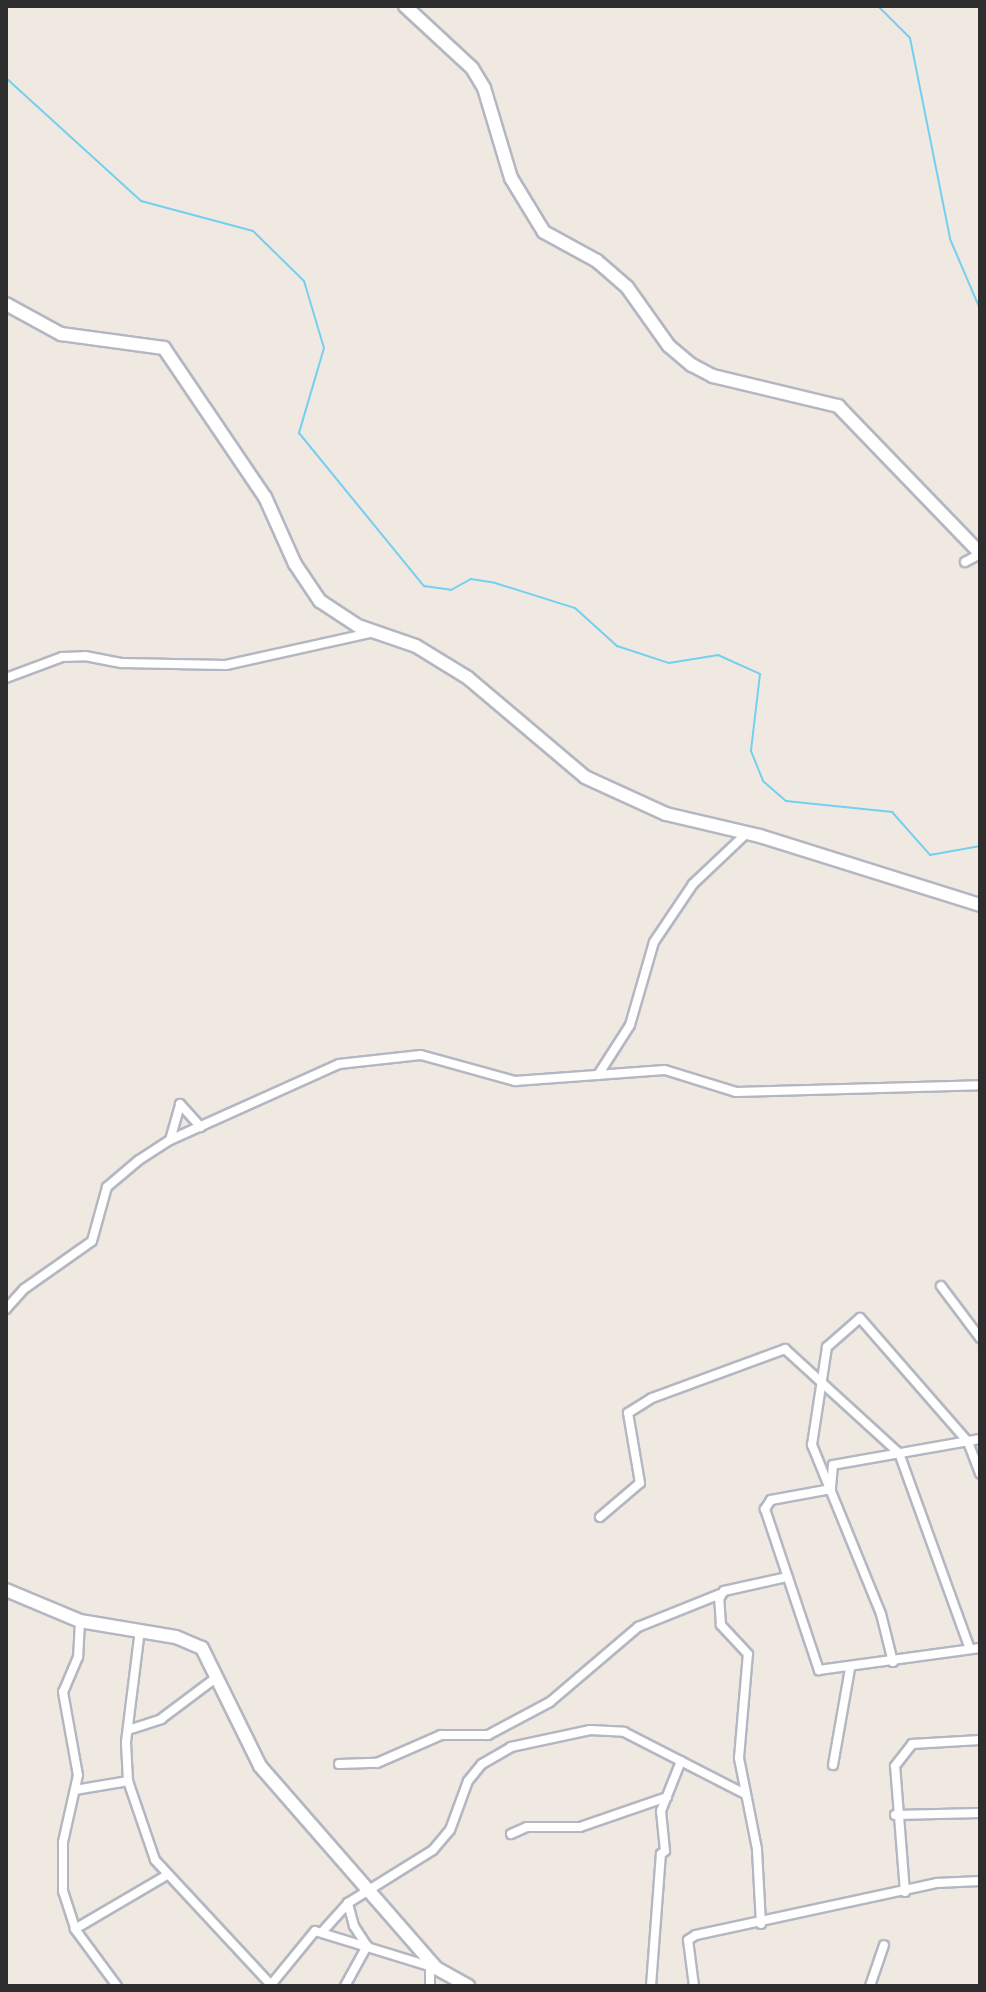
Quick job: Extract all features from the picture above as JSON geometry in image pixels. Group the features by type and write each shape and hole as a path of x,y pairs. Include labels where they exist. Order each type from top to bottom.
{"main road":[{"path":"405,6 472,68 484,88 511,178 544,232 597,261 627,287 669,346 692,365 713,376 838,406 907,482 980,554"},
{"path":"6,304 61,334 164,348 265,497 311,591 370,633 416,646 468,678 585,777 666,814 747,833 980,905"},
{"path":"6,1590 80,1621 140,1630 197,1645 217,1677 252,1756 433,1967 468,1986"}],"street":[{"path":"965,562 980,554"},
{"path":"6,678 62,657 220,665 370,633"},
{"path":"260,641 266,653"},
{"path":"598,1075 630,1025 654,942 693,884 747,833"},
{"path":"6,1309 24,1289 92,1241 107,1187 170,1140 339,1064 386,1056 439,1057 515,1081 665,1070 736,1092 980,1085"},
{"path":"170,1140 180,1104 201,1127"},
{"path":"941,1286 980,1338"},
{"path":"893,1662 881,1614 812,1445 819,1380 827,1347 860,1318 968,1442 980,1474"},
{"path":"600,1517 640,1483 628,1413 652,1398 785,1349 899,1453 970,1649"},
{"path":"831,1489 833,1465 980,1439"},
{"path":"831,1489 771,1500 765,1509 817,1667 829,1673 980,1648"},
{"path":"339,1764 377,1763 441,1735 488,1735 550,1702 638,1627 720,1594 787,1577"},
{"path":"720,1594 721,1625 748,1654 738,1730 745,1794 757,1849 761,1924"},
{"path":"80,1621 78,1657 63,1698 78,1775 62,1856 65,1901 75,1929 117,1986"},
{"path":"140,1630 128,1730 128,1781 149,1850 167,1875 270,1986 307,1936 323,1931 348,1903 433,1850 450,1830 468,1781 482,1764 511,1747 590,1730 624,1732 745,1794"},
{"path":"833,1765 850,1669"},
{"path":"128,1730 154,1723 217,1677"},
{"path":"905,1892 895,1815 895,1766 904,1748 980,1740"},
{"path":"651,1986 661,1854 665,1851 661,1811 681,1761"},
{"path":"75,1790 128,1781"},
{"path":"511,1834 527,1827 580,1827 667,1797"},
{"path":"895,1815 980,1813"},
{"path":"75,1929 167,1875"},
{"path":"694,1986 688,1940 937,1883 980,1881"},
{"path":"348,1903 354,1926 367,1946"},
{"path":"323,1931 433,1967 430,1986"},
{"path":"870,1986 884,1945"},
{"path":"345,1986 367,1946"}],"waterway":[{"path":"878,6 910,38 950,239 980,309"},
{"path":"6,78 141,201 253,231 304,281 324,348 299,433 424,586 451,590 471,579 495,583 575,608 617,646 669,663 718,655 760,674 751,751 763,781 786,801 892,812 930,855 980,846"}]}
